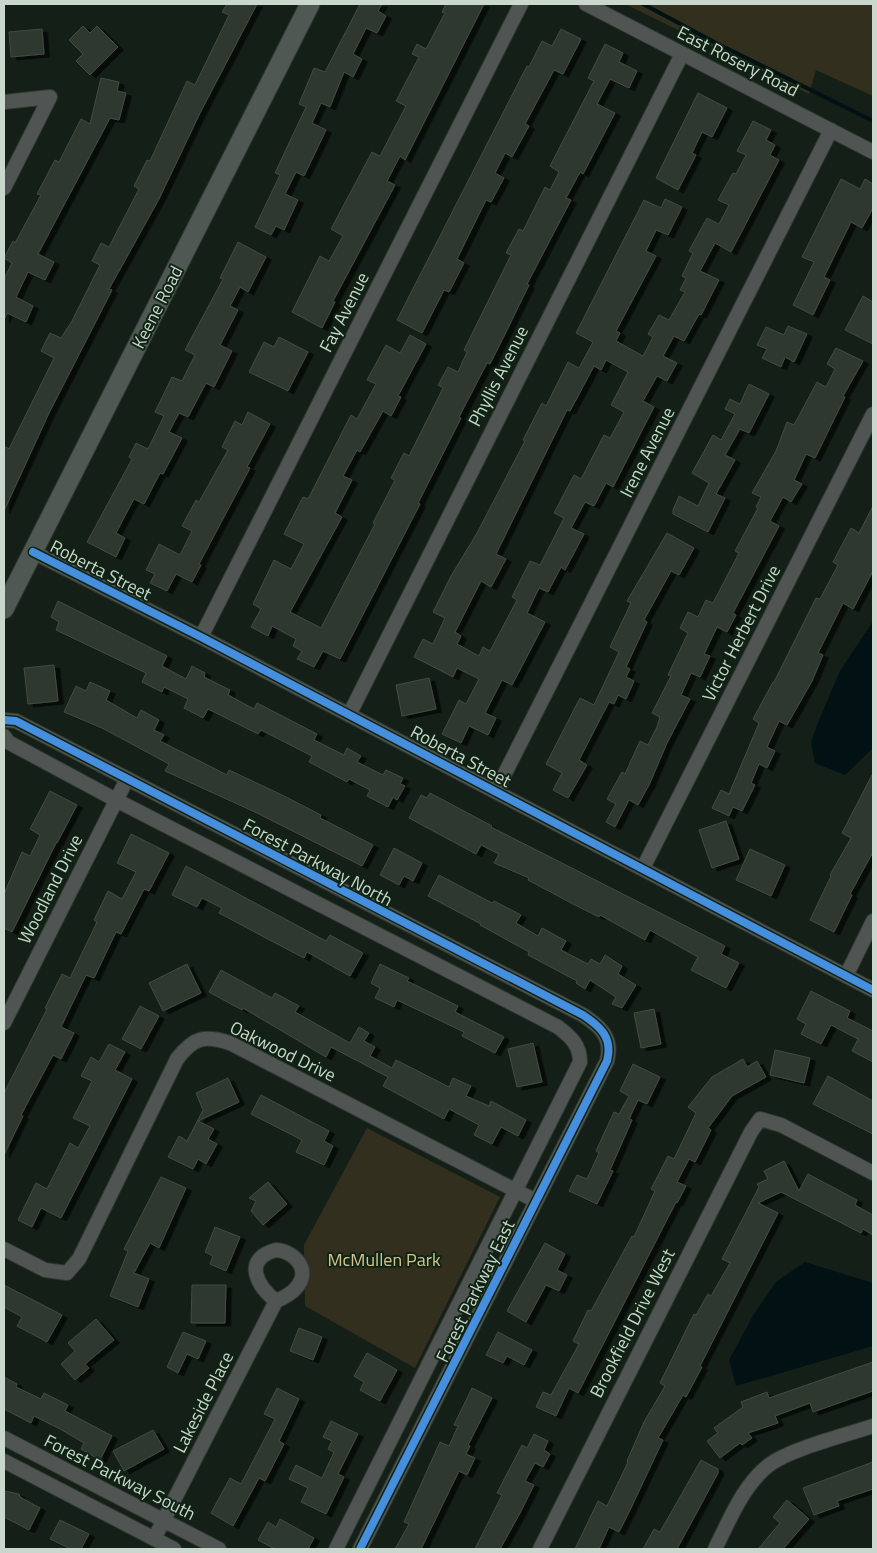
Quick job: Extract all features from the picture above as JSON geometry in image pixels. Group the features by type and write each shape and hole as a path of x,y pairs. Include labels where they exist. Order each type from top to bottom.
{"main road":[{"name":"Keene Road","path":"4,609 310,4"}],"street":[{"name":"Fay Avenue","path":"201,637 521,4"},
{"name":"East Rosery Road","path":"586,4 873,152"},
{"name":"Phyllis Avenue","path":"349,715 682,54"},
{"path":"4,102 50,97 4,188"},
{"name":"Irene Avenue","path":"496,791 831,130"},
{"name":"Victor Herbert Drive","path":"643,868 873,414"},
{"name":"Roberta Street","path":"33,552 201,637 873,990"},
{"name":"Forest Parkway North","path":"4,720 16,721 583,1015 599,1026 610,1044"},
{"name":"Forest Parkway North","path":"4,736 8,742 116,800 558,1027 569,1035 580,1050"},
{"name":"Woodland Drive","path":"4,1023 128,779"},
{"path":"846,976 873,922"},
{"path":"457,975 467,956"},
{"name":"Oakwood Drive","path":"4,1248 45,1270 67,1273 79,1259 177,1059 186,1047 198,1039 214,1038 230,1043 517,1191"},
{"name":"Forest Parkway East","path":"360,1549 608,1061 610,1044"},
{"name":"Forest Parkway East","path":"336,1549 517,1191 580,1062 580,1050"},
{"name":"Brookfield Drive West","path":"540,1549 751,1132 760,1119 781,1125 873,1174"},
{"path":"517,1191 536,1201"},
{"name":"Lakeside Place","path":"154,1539 276,1301"},
{"path":"715,1549 739,1502 758,1476 770,1464 793,1453 873,1426"},
{"name":"Forest Parkway South","path":"4,1438 219,1549"},
{"path":"4,1461 174,1549"}],"green space":[{"path":"625,4 873,4 873,96 816,70 809,94"},
{"name":"McMullen Park","path":"367,1128 500,1197 415,1368 305,1306 304,1245"}],"shaded area":[{"path":"873,621 873,748 845,775 815,763 811,742 840,671"},
{"path":"805,1262 873,1283 873,1346 736,1386 729,1360 754,1314 776,1282"}],"building":[{"path":"227,4 257,4 200,113 159,199 109,289 112,290 49,413 4,511 4,446 9,449 54,358 41,351 50,333 61,338 72,321 100,265 92,261 101,243 109,247 139,189 134,186 147,160 150,161 187,81 195,85 229,15 222,12"},
{"path":"360,4 382,4 378,11 386,16 377,33 366,28 353,54 362,59 353,77 344,72 330,107 321,103 312,123 326,130 304,176 296,172 285,194 298,200 284,230 276,226 271,235 255,227 280,175 275,173 306,107 299,104 314,68 325,72"},
{"path":"446,4 484,4 405,160 400,156 387,181 395,185 333,301 335,302 322,328 292,312 320,256 329,261 343,236 331,229 372,152 380,156 406,106 396,101 419,57 412,54 417,44 426,49 445,13 442,12"},
{"path":"83,26 90,33 97,26 118,47 90,75 76,61 83,54 69,40"},
{"path":"42,29 44,54 11,57 9,32"},
{"path":"561,29 581,39 563,74 554,70 525,124 529,126 512,157 505,153 495,173 504,178 491,202 486,200 457,259 464,263 449,292 444,290 422,333 397,320 527,66 529,67 542,41 552,46"},
{"path":"605,44 623,53 619,62 637,71 629,88 610,79 597,104 615,113 583,174 580,172 566,198 571,200 527,284 529,285 490,364 487,363 459,417 461,418 418,503 420,504 340,659 323,651 314,667 297,659 302,651 293,646 296,639 272,626 268,636 251,627 261,609 253,604 274,560 291,569 304,544 284,534 303,497 308,499 351,415 357,419 376,384 367,380 386,345 400,353 410,335 426,344 398,396 401,397 391,416 383,411 360,452 357,450 343,476 352,480 335,513 342,517 290,612 321,628 375,524 373,523 395,480 391,478 404,453 409,456 443,388 438,385 448,367 458,372 467,352 464,350 511,255 506,253 519,229 523,231 545,187 550,190 559,172 550,166 594,81 588,78"},
{"path":"101,78 119,82 117,91 126,93 119,120 110,118 38,254 54,262 45,280 28,272 16,297 33,306 26,322 7,313 4,320 4,279 12,263 4,258 13,241 15,243 41,195 37,194 55,160 59,162 81,119 90,124"},
{"path":"698,93 727,108 712,137 702,132 692,153 696,155 678,190 656,178"},
{"path":"753,121 771,130 766,140 775,145 770,155 779,160 731,252 715,243 700,271 719,280 701,315 699,314 684,341 674,336 663,356 677,363 667,381 657,376 643,401 654,407 613,487 606,483 594,506 585,502 571,528 584,534 565,570 561,567 548,592 539,588 527,613 545,622 512,685 502,680 485,713 496,718 488,735 469,726 461,743 442,734 459,700 466,704 479,679 457,668 453,677 414,657 423,639 433,644 445,618 433,612 451,576 477,533 525,441 523,440 542,403 546,406 568,362 579,368 593,342 576,333 644,200 661,208 665,199 682,207 668,235 656,230 646,251 656,256 616,331 620,333 616,341 643,356 653,337 648,334 659,315 669,320 685,292 680,290 686,278 682,276 693,253 689,251 707,218 719,224 729,205 718,200 733,173 736,174 746,155 737,151","holes":["606,360 628,372 611,405 624,412 610,438 604,435 581,479 574,475 554,513 564,518 540,565 530,561 512,597 517,600 490,651 483,647 479,656 457,644 461,636 455,632 481,581 491,587 506,559 496,554 567,410 570,411 594,366 601,370"]},
{"path":"841,179 860,189 865,179 873,184 873,208 862,228 851,222 824,277 830,280 813,315 793,305 814,262 802,257"},
{"path":"238,242 266,257 248,292 240,287 230,306 238,310 220,345 232,351 214,387 206,383 188,417 179,413 169,432 182,438 163,474 160,473 144,504 134,499 129,508 116,533 125,538 116,557 87,542 132,459 129,457 136,443 148,449 164,416 155,412 172,377 182,381 195,355 185,350 223,279 220,278"},
{"path":"863,296 873,302 873,344 845,330"},
{"path":"788,326 807,334 794,362 785,357 781,367 762,358 767,349 757,345 766,327 784,335"},
{"path":"279,337 308,352 288,391 249,372 264,342 274,347"},
{"path":"836,348 863,361 843,396 845,397 815,458 806,454 794,480 802,484 791,502 783,497 770,521 779,526 733,613 736,615 727,632 717,627 704,654 710,656 700,677 691,673 681,695 690,699 667,743 649,785 638,805 629,800 615,827 606,822 616,804 607,799 622,772 625,774 640,741 648,745 657,727 660,717 652,713 671,676 668,675 688,633 680,628 688,612 698,617 706,600 713,603 739,553 735,551 758,508 756,507 761,497 752,493 776,451 787,422 794,425 817,382 826,387 835,369 827,364"},
{"path":"749,384 769,394 749,433 740,429 725,455 735,460 716,494 725,498 708,532 673,514 673,510 679,496 698,506 709,483 692,473 713,435 721,440 735,414 725,409 730,399 740,404"},
{"path":"248,412 270,424 247,467 250,468 199,564 201,565 192,582 176,574 167,591 150,583 155,574 146,570 159,544 180,555 192,531 182,526 196,500 199,502 228,450 222,447 235,421 242,425"},
{"path":"873,506 873,571 853,609 843,603 818,653 823,655 812,681 787,725 779,721 767,747 775,751 767,768 759,764 751,783 755,785 742,811 733,807 729,816 712,808 721,790 729,794 759,723 753,719 774,682 816,598 820,599 838,565 833,562 851,528 859,533"},
{"path":"667,533 694,548 679,575 671,571 644,620 647,622 626,667 630,669 626,677 634,681 626,699 618,695 614,704 609,702 579,760 587,765 568,798 553,790 562,773 546,764 580,698 594,705 619,652 610,647 631,603 627,601"},
{"path":"58,601 167,656 162,666 186,679 192,666 205,673 204,677 230,690 228,695 254,709 257,703 317,734 314,740 344,755 347,748 361,756 357,762 383,775 386,770 403,778 400,784 405,786 397,800 393,797 388,807 367,796 370,790 349,779 347,782 309,762 312,756 261,730 258,734 208,709 203,718 184,708 188,699 164,687 162,692 142,682 146,673 56,630 59,622 51,617"},
{"path":"54,665 58,701 28,704 24,668"},
{"path":"429,678 436,709 402,716 396,685"},
{"path":"90,682 110,691 106,700 137,718 141,710 159,720 154,730 164,735 160,741 227,775 229,770 282,795 321,815 320,818 373,845 362,866 257,813 165,771 169,764 104,729 64,712 76,686 86,691"},
{"path":"873,773 873,852 850,894 852,895 834,932 810,920 830,875 851,838 842,833"},
{"path":"50,791 77,805 12,932 4,928 4,894 22,852 30,856 40,835 30,829"},
{"path":"430,793 491,827 725,946 721,954 739,963 726,988 691,970 698,957 650,930 645,940 600,915 599,917 528,880 529,878 494,863 499,854 481,845 476,854 409,818 421,795 427,798"},
{"path":"726,821 739,859 712,868 699,830"},
{"path":"131,834 169,853 149,891 144,889 121,934 116,932 94,978 86,975 61,1027 74,1033 61,1059 53,1055 21,1115 23,1116 4,1155 4,1093 47,1009 45,1008 62,974 70,978 97,922 94,920 108,891 122,899 136,872 117,863"},
{"path":"394,848 422,863 413,881 404,876 399,885 380,875"},
{"path":"750,849 785,865 771,896 736,880"},
{"path":"186,866 326,941 330,935 363,953 350,976 307,952 304,958 264,937 219,913 222,908 202,898 197,907 172,895"},
{"path":"439,875 492,903 494,901 521,915 516,923 538,936 542,928 566,941 561,950 588,964 591,959 600,964 605,955 622,966 618,974 636,985 622,1008 612,1004 616,997 590,980 585,989 576,983 577,981 528,955 529,952 428,896"},
{"path":"187,964 201,993 163,1011 149,983"},
{"path":"380,964 409,978 407,981 458,1006 455,1012 504,1037 495,1053 462,1036 464,1032 397,1000 394,1007 375,998 380,988 371,983"},
{"path":"221,970 272,998 275,993 299,1006 295,1012 350,1043 359,1027 369,1033 364,1041 375,1047 370,1056 392,1068 396,1060 449,1087 453,1078 471,1086 466,1096 489,1106 491,1101 526,1120 518,1136 501,1127 492,1144 474,1135 479,1125 449,1109 444,1119 383,1086 388,1077 331,1047 326,1057 243,1008 242,1010 209,992"},
{"path":"811,991 850,1011 847,1018 873,1031 873,1062 852,1051 858,1039 831,1025 821,1044 801,1034 806,1024 797,1019"},
{"path":"140,1006 159,1016 141,1049 122,1039"},
{"path":"654,1009 661,1044 641,1048 634,1013"},
{"path":"533,1043 542,1082 517,1087 508,1049"},
{"path":"109,1044 125,1052 115,1070 132,1079 61,1218 41,1208 32,1227 18,1220 36,1183 47,1189 70,1143 78,1148 90,1126 73,1118 92,1081 81,1076 91,1057 99,1062"},
{"path":"775,1050 810,1058 804,1083 770,1075"},
{"path":"743,1059 747,1067 757,1061 766,1077 732,1096 708,1128 711,1130 695,1162 689,1159 677,1182 686,1186 578,1393 569,1388 556,1416 536,1407 543,1392 551,1395 579,1344 573,1341 588,1310 591,1311 632,1236 634,1237 655,1191 651,1189 668,1156 674,1159 696,1113 688,1107 712,1077"},
{"path":"633,1064 660,1077 647,1104 638,1100 629,1119 632,1120 610,1170 613,1171 597,1204 569,1191 577,1175 587,1179 599,1153 596,1151 614,1112 619,1114 629,1096 620,1091"},
{"path":"828,1076 873,1101 873,1134 813,1104"},
{"path":"228,1078 239,1102 198,1121 214,1129 208,1139 217,1144 206,1164 198,1159 193,1169 168,1157 179,1136 187,1141 203,1110 196,1093"},
{"path":"261,1095 329,1131 324,1141 333,1146 324,1165 296,1152 302,1140 251,1114"},
{"path":"784,1161 799,1191 808,1174 857,1200 855,1205 873,1215 873,1235 863,1229 861,1233 781,1192 758,1203 778,1213 686,1397 683,1395 658,1438 663,1440 619,1532 609,1527 599,1549 575,1549 598,1501 607,1506 644,1422 665,1386 660,1383 694,1314 696,1315 708,1294 711,1296 730,1263 722,1259 759,1187 757,1184 768,1179 764,1171"},
{"path":"161,1177 186,1188 159,1248 150,1243 134,1273 149,1279 138,1307 110,1296 128,1251 124,1249"},
{"path":"268,1182 287,1204 263,1225 251,1211 256,1201 249,1198"},
{"path":"215,1227 240,1237 226,1271 210,1264 213,1256 205,1252"},
{"path":"545,1243 565,1254 557,1270 567,1275 559,1291 546,1285 526,1322 507,1311"},
{"path":"4,1285 62,1315 47,1342 17,1326 22,1317 4,1307"},
{"path":"192,1285 226,1285 225,1323 191,1323"},
{"path":"96,1319 114,1340 85,1364 89,1368 75,1380 61,1364 75,1351 68,1343"},
{"path":"299,1328 322,1337 313,1360 290,1351"},
{"path":"183,1332 206,1341 198,1359 187,1354 178,1373 167,1367"},
{"path":"498,1332 532,1350 524,1365 507,1356 503,1363 486,1355"},
{"path":"367,1353 397,1370 380,1401 360,1390 364,1382 354,1376"},
{"path":"873,1362 873,1391 813,1412 810,1403 775,1416 778,1423 748,1433 752,1438 742,1445 740,1443 720,1458 707,1441 718,1433 714,1428 743,1407 741,1402 767,1392 769,1398"},
{"path":"4,1377 17,1384 16,1387 41,1399 44,1393 68,1405 65,1411 112,1436 100,1460 81,1449 84,1443 62,1430 34,1416 31,1423 4,1409"},
{"path":"277,1388 299,1399 279,1441 284,1444 265,1481 259,1478 233,1526 211,1513 230,1478 241,1484 275,1419 264,1414"},
{"path":"472,1388 492,1398 468,1445 470,1446 466,1454 475,1458 467,1475 459,1471 421,1549 395,1549 409,1524 404,1522 440,1442 449,1446 458,1426 454,1425"},
{"path":"331,1421 358,1434 338,1474 344,1477 326,1514 301,1502 308,1488 289,1479 296,1465 322,1478 334,1452 328,1449 332,1441 323,1437"},
{"path":"153,1430 164,1449 124,1471 113,1451"},
{"path":"534,1434 548,1441 544,1450 550,1454 543,1467 535,1463 525,1481 534,1485 520,1513 500,1549 475,1549 502,1495 497,1493 522,1445 527,1448"},
{"path":"701,1460 718,1469 718,1473 677,1549 643,1549 654,1529 660,1532"},
{"path":"873,1462 873,1489 837,1501 839,1506 814,1515 803,1488"},
{"path":"4,1491 19,1494 20,1497 40,1508 29,1530 4,1517"},
{"path":"787,1500 809,1519 783,1549 758,1549 780,1523 773,1517"},
{"path":"280,1519 314,1538 308,1549 275,1549 258,1540 268,1522 276,1527"},
{"path":"60,1520 89,1534 81,1549 71,1549 50,1539"}],"waterway":[{"path":"643,4 718,44 873,121"}],"cycle path":[{"path":"33,552 201,637 873,990"},
{"path":"4,720 16,721 583,1015 600,1029 607,1040 607,1061 360,1549"}]}
